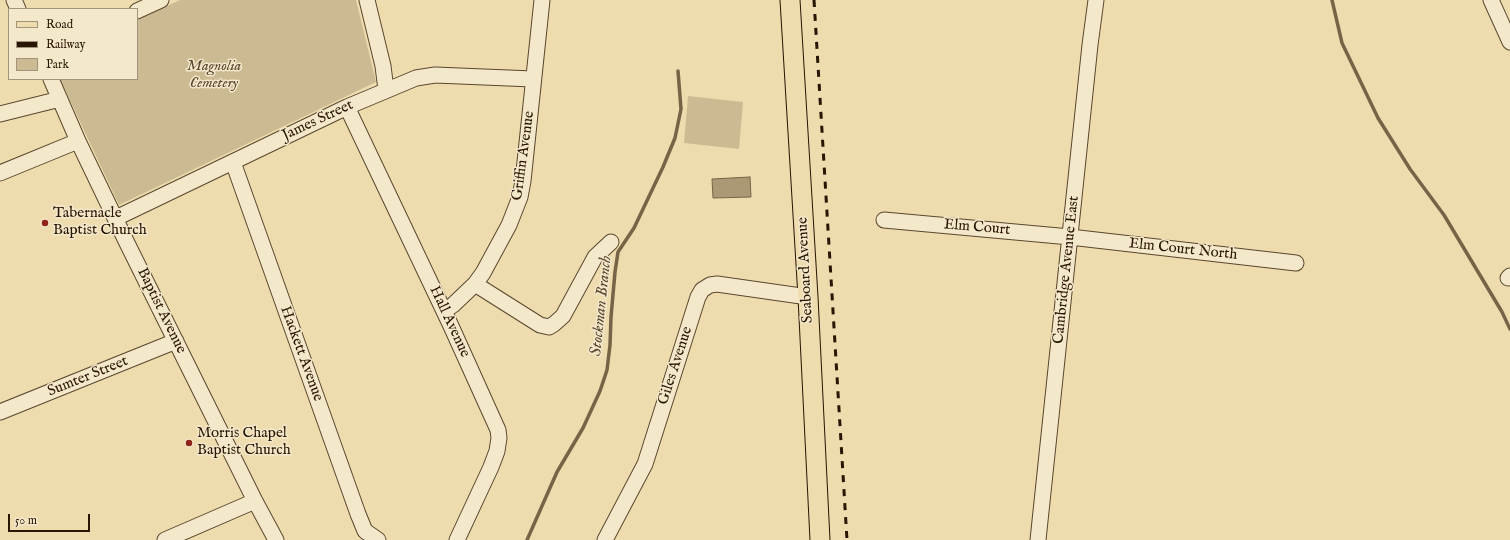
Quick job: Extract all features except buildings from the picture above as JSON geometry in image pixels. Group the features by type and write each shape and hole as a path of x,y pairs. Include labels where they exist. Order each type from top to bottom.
{"main road":[{"name":"Seaboard Avenue","path":"790,0 808,297 820,540"}],"street":[{"path":"138,11 161,0"},
{"path":"367,0 383,66 386,90"},
{"name":"Griffin Avenue","path":"444,311 453,305 475,284 483,273 509,225 520,197 524,173 542,0"},
{"name":"Cambridge Avenue East","path":"1038,540 1096,0"},
{"path":"1491,0 1510,42"},
{"name":"James Street","path":"116,218 347,107 416,78 435,75 533,79"},
{"name":"Baptist Avenue","path":"51,80 78,140 176,341 255,501 276,540"},
{"path":"0,114 60,99"},
{"name":"Hall Avenue","path":"347,107 354,118 497,425 499,438 497,451 457,540"},
{"path":"0,173 78,140"},
{"name":"Hackett Avenue","path":"233,162 355,506 363,536 378,540"},
{"name":"Elm Court","path":"884,220 1070,237"},
{"name":"Elm Court North","path":"1070,237 1296,262"},
{"path":"475,284 540,325 549,327 563,316 595,257 611,242"},
{"name":"Giles Avenue","path":"605,540 644,464 698,297 702,290 710,285 717,284 808,297"},
{"name":"Sumter Street","path":"0,412 176,341"},
{"path":"165,540 255,501"}],"green space":[{"name":"Magnolia Cemetery","path":"180,0 356,0 376,82 119,205 60,80 138,80 138,20"},
{"path":"688,96 743,102 739,149 684,143"}],"shaded area":[{"path":"750,177 751,197 713,198 712,179"}],"waterway":[{"path":"1332,0 1342,43 1378,118 1410,169 1444,215 1502,312 1510,329"},
{"name":"Stockman Branch","path":"527,540 557,472 583,428 600,391 607,370 618,252 634,228 675,138 681,109 678,71"}],"railway":[{"path":"814,0 847,540"}],"place":[{"name":"Tabernacle Baptist Church","path":"45,223"},
{"name":"Morris Chapel Baptist Church","path":"189,443"}]}
